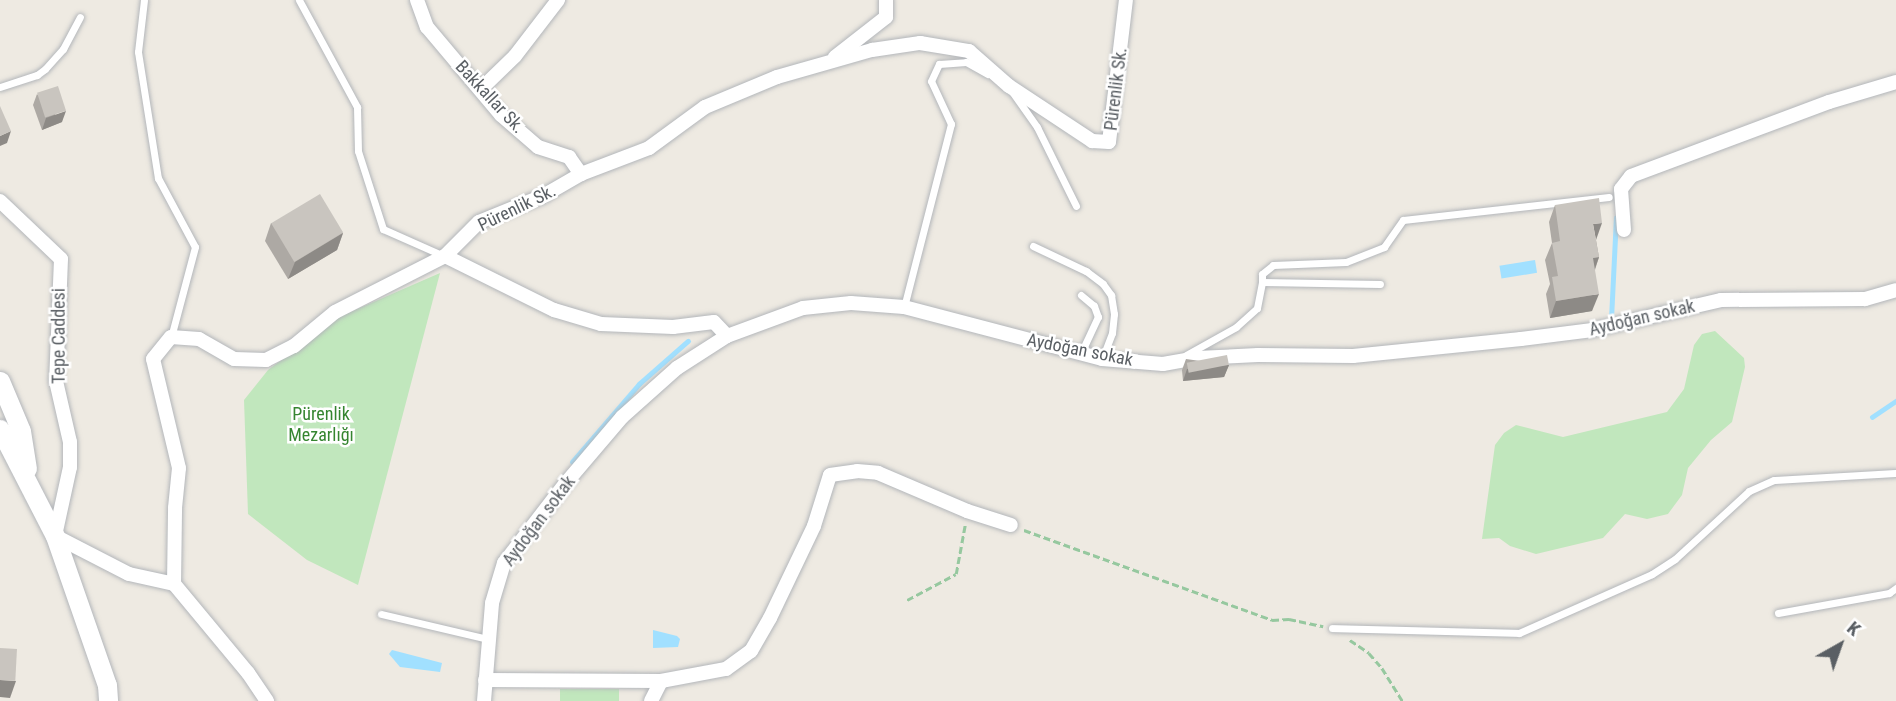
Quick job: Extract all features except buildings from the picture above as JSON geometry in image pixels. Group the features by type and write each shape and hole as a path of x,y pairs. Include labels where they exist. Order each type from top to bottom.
{"street":[{"name":"Bakkallar Sk.","path":"417,0 427,27 501,114 538,147 569,156 581,174"},
{"path":"481,89 515,56 558,0"},
{"path":"828,62 886,17 886,0"},
{"name":"Pürenlik Sk.","path":"171,337 200,339 234,359 266,360 294,346 335,312 444,256 479,222 543,196 581,174 649,148 705,107 777,78 872,50 920,43 969,51 1009,86 1092,141 1109,142 1126,0"},
{"path":"1624,230 1621,189 1631,176 1829,102 1896,82"},
{"name":"Tepe Caddesi","path":"0,201 61,258 56,381 70,442 70,467 55,536"},
{"path":"444,256 554,310 601,324 673,327 714,322 727,336"},
{"name":"Aydoğan sokak","path":"484,701 492,603 504,563 565,485 622,417 677,368 727,336 803,308 851,303 904,307 1102,359 1163,364 1246,355 1353,356 1521,339 1592,330 1721,300 1865,299 1896,289"},
{"path":"171,337 153,359 179,468 175,508 174,584"},
{"path":"0,381 21,431 28,481"},
{"path":"0,429 55,536 99,658 107,685 108,701"},
{"path":"485,680 661,681 726,669 751,652 814,526 830,475 857,471 878,473 967,511 1011,525"},
{"path":"55,536 129,574 174,584 248,673 267,701"},
{"path":"651,701 661,681"}],"lane":[{"path":"144,0 138,52 158,178 195,247 171,337"},
{"path":"299,0 357,107 358,151 383,229 444,256"},
{"path":"0,87 37,75 53,62 80,17"},
{"path":"904,307 951,124 931,81 939,64 966,62 1009,86 1037,127 1076,206"},
{"path":"1163,364 1199,349 1236,327 1257,308 1262,274 1273,265 1346,262 1384,247 1403,220 1609,197"},
{"path":"1033,246 1086,271 1103,284 1111,295 1114,314 1112,333 1102,359"},
{"path":"1262,282 1380,284"},
{"path":"1081,295 1094,306 1098,317 1081,354"},
{"path":"1332,628 1519,633 1652,573 1675,559 1749,491 1774,480 1896,473"},
{"path":"1778,613 1889,593 1896,588"},
{"path":"381,614 488,639"}],"path":[{"path":"907,600 956,574 967,511"},
{"path":"1011,525 1272,620 1289,619 1332,628 1369,653 1403,701"}],"green space":[{"name":"Pürenlik Mezarlığı","path":"440,273 358,585 307,560 248,514 244,400 268,370 339,317"},
{"path":"1715,331 1744,358 1745,367 1732,422 1711,440 1688,468 1682,495 1668,514 1647,519 1625,514 1603,538 1536,554 1510,546 1499,538 1482,539 1495,445 1504,433 1516,425 1563,437 1667,412 1684,389 1694,345 1702,334"},
{"path":"560,689 619,689 619,701 560,701"}],"water":[{"path":"1535,260 1537,273 1501,278 1499,266"},
{"path":"653,630 677,636 680,639 678,647 653,648"},
{"path":"392,650 442,663 440,672 400,667 389,654"}],"waterway":[{"path":"1611,319 1616,218"},
{"path":"572,462 639,384 688,341"},
{"path":"1872,417 1896,401"}]}
